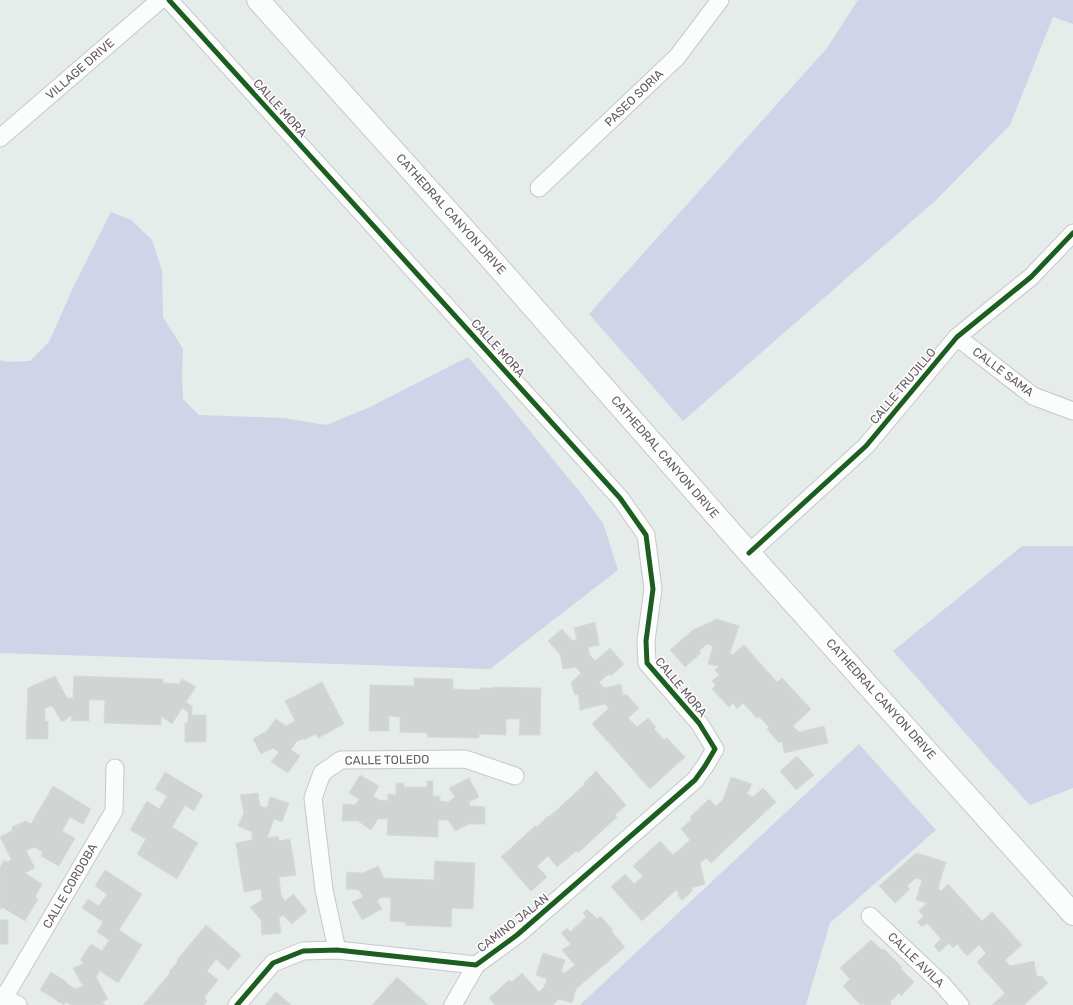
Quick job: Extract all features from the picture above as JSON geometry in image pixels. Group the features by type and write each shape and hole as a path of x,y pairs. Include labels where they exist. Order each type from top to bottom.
{"street":[{"name":"VILLAGE DRIVE","path":"0,138 160,0"},
{"name":"CALLE MORA","path":"170,0 620,498 646,535 653,589 646,641 647,663 699,723 716,749"},
{"name":"CATHEDRAL CANYON DRIVE","path":"258,0 491,259 749,553 1073,914"},
{"name":"PASEO SORIA","path":"539,188 677,57 720,0"},
{"name":"CALLE TRUJILLO","path":"749,553 866,446 957,337 1031,276 1073,233"},
{"name":"CALLE SAMA","path":"957,337 1033,396 1073,411"},
{"name":"CAMINO JALAN","path":"237,1005 273,963 303,951 337,950 476,965 517,935 695,780 716,749"},
{"name":"CALLE TOLEDO","path":"337,950 324,890 313,798 322,773 341,760 465,759 515,776"},
{"name":"CALLE CORDOBA","path":"7,1001 114,810 115,768"},
{"name":"CALLE AVILA","path":"870,916 942,984 960,1005"},
{"path":"453,1005 476,965"}],"shaded area":[{"path":"858,0 1073,0 1073,24 1053,17 1010,125 935,201 683,421 589,314 827,48"},
{"path":"111,212 131,220 152,240 162,271 163,317 183,349 183,399 199,415 284,418 326,425 368,408 468,357 579,491 603,523 618,570 490,669 0,653 0,360 8,362 30,361 49,342 73,288"},
{"path":"1022,546 1073,546 1073,788 1030,805 893,651"},
{"path":"859,744 936,830 830,923 806,1005 580,1005"}],"building":[{"path":"717,619 739,626 730,653 732,655 744,645 777,682 782,678 811,709 793,726 799,732 824,726 828,743 784,753 782,741 779,743 767,729 769,727 759,717 757,718 743,703 737,709 733,703 729,707 712,689 716,685 712,681 719,675 715,670 719,666 708,664 713,646 707,644 699,651 701,653 685,667 670,650 693,630"},
{"path":"595,622 599,645 588,647 589,654 595,661 610,648 624,664 611,676 609,674 599,682 604,688 621,684 623,696 626,694 639,708 628,718 637,727 648,718 656,727 654,729 664,740 667,738 685,757 650,789 592,724 609,708 605,704 580,710 578,694 575,695 571,683 581,673 576,667 563,669 560,654 548,641 562,629 572,640 577,640 574,628"},
{"path":"55,676 67,698 73,698 74,676 163,679 163,683 179,684 182,679 196,687 186,702 192,706 192,715 206,715 206,742 185,742 185,723 188,723 188,712 182,708 172,724 161,716 161,725 104,723 105,700 89,700 89,721 71,721 72,715 62,722 52,706 45,708 45,722 48,721 48,739 26,739 28,688"},
{"path":"414,678 453,679 453,689 480,690 480,688 494,687 541,688 540,735 519,735 520,719 506,719 506,735 479,734 479,738 427,737 428,733 400,732 400,717 389,716 389,731 369,731 370,685 414,686"},
{"path":"322,682 344,724 318,738 316,734 296,742 291,750 300,756 288,773 271,762 279,752 273,748 261,754 253,739 265,733 276,719 286,726 295,721 285,701"},
{"path":"797,756 814,775 796,790 780,771"},
{"path":"596,771 626,805 615,815 617,817 578,853 576,851 557,867 548,856 537,866 547,877 531,891 501,857 536,825 537,827 548,816 549,817 585,784 584,783"},
{"path":"165,772 203,795 194,811 185,805 172,827 198,843 177,879 137,854 146,839 130,830 147,801 159,809 167,796 155,789"},
{"path":"360,775 379,786 373,796 379,800 388,801 388,794 396,795 396,783 404,783 404,787 427,787 427,781 433,781 433,796 440,796 440,801 448,802 455,797 449,788 469,778 479,797 469,802 470,806 485,807 485,824 469,824 455,831 448,820 438,820 438,837 387,835 388,819 378,819 371,830 358,821 342,821 343,804 355,805 359,799 349,793"},
{"path":"731,777 752,784 747,794 753,797 763,788 776,802 711,863 706,858 700,863 705,884 691,888 693,890 682,900 676,890 642,921 611,887 625,874 634,884 643,876 633,866 660,841 673,855 690,840 681,829 692,819 690,817 709,799 716,806 723,800"},
{"path":"53,786 91,809 83,824 70,817 62,831 75,838 59,866 41,856 43,852 34,847 26,851 35,868 25,873 42,884 35,897 38,899 25,921 2,907 0,910 0,867 4,860 8,862 11,859 0,837 13,830 12,827 26,821 31,824"},
{"path":"258,793 260,806 267,808 270,797 289,803 282,822 274,819 267,838 278,836 279,841 290,839 296,875 279,877 281,895 285,901 293,894 307,911 292,924 283,915 279,918 281,933 262,935 261,920 250,907 262,900 261,889 244,892 236,843 252,840 252,832 238,826 244,812 240,795"},
{"path":"916,853 946,862 938,888 941,891 948,884 982,921 992,912 1022,945 1005,960 1010,966 1034,961 1037,977 1042,976 1048,983 1024,1005 992,1005 1005,993 977,962 986,953 979,945 967,956 957,944 953,948 949,943 939,952 934,946 941,939 927,923 922,927 917,922 924,916 919,911 927,903 916,900 922,880 916,878 907,886 910,889 895,903 879,886"},
{"path":"435,861 475,863 473,909 452,908 451,927 405,925 405,922 390,921 391,898 383,897 377,900 382,909 362,920 352,902 363,897 359,890 346,889 347,872 363,873 378,866 384,878 434,880"},
{"path":"105,870 142,894 119,930 142,945 118,983 100,971 96,977 108,999 102,1002 105,1005 71,1005 66,1002 64,1005 40,990 51,972 76,989 83,986 73,968 84,963 80,960 91,944 102,951 109,940 97,932 103,922 82,908 88,899 99,906 107,894 95,886"},
{"path":"587,909 597,919 600,916 613,930 611,931 625,947 576,989 572,1003 559,999 553,1005 495,1005 489,998 509,980 512,982 522,973 539,992 544,987 547,979 536,975 543,953 565,960 561,972 565,973 575,965 562,950 571,944 561,933 567,928 570,932 586,917 583,913"},
{"path":"0,920 8,920 8,944 0,944"},
{"path":"206,925 241,955 228,970 216,959 207,971 218,980 204,998 207,1001 204,1005 143,1005 170,973 169,972 178,961 177,960"},
{"path":"871,940 882,950 884,949 902,967 901,969 914,982 901,996 899,993 890,1002 891,1005 864,1005 864,1002 861,1005 843,986 850,979 840,968"},
{"path":"397,977 428,1005 372,1005"},
{"path":"276,992 291,1005 265,1005"}],"cycle path":[{"path":"169,0 620,498 646,535 653,589 646,641 647,663 699,723 715,749 695,780 517,935 476,965 337,950 303,951 273,963 237,1005"},
{"path":"749,553 866,446 957,337 1031,277 1073,233"}]}
